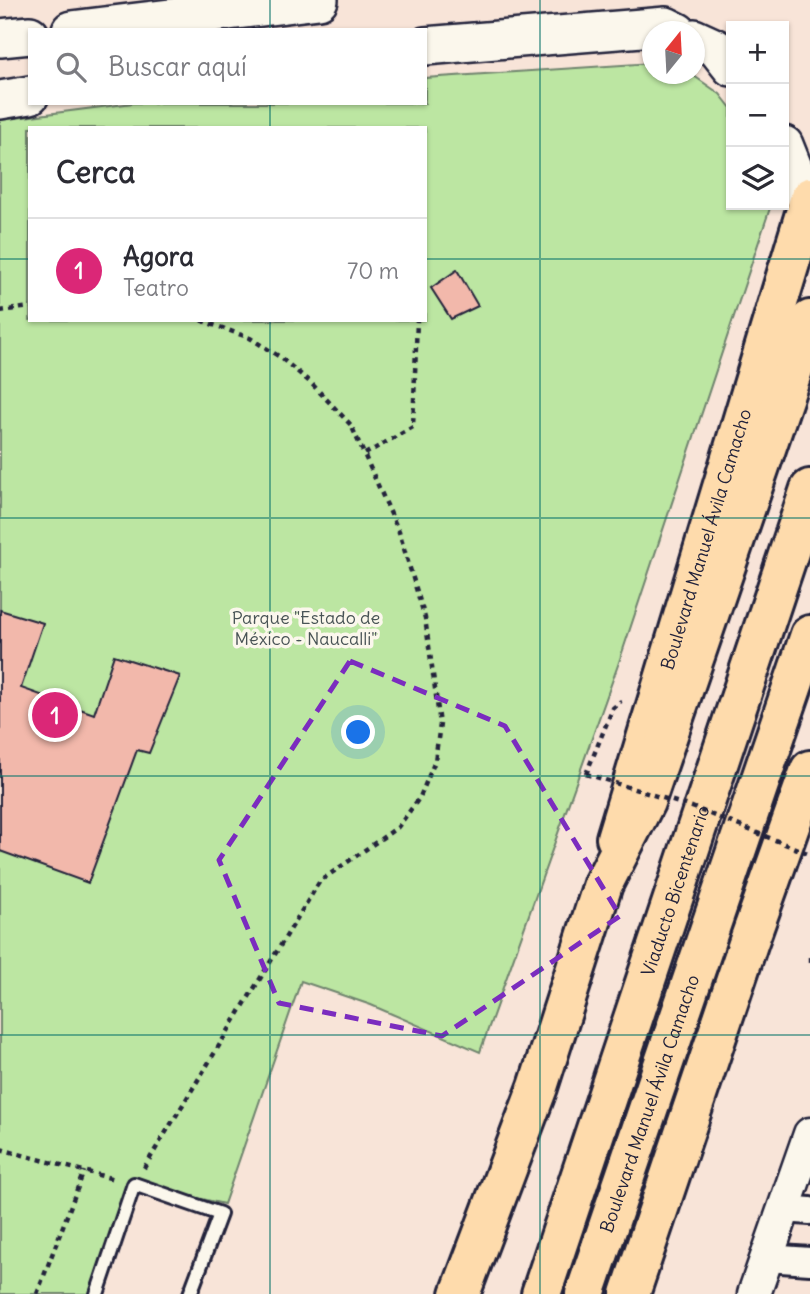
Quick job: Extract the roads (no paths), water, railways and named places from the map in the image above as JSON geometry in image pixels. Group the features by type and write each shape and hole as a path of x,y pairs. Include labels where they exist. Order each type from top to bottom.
{"main road":[{"path":"88,28 319,0"},
{"path":"427,47 642,27"},
{"path":"0,38 28,35"},
{"path":"705,41 716,48 726,61"},
{"path":"0,100 28,95"},
{"path":"785,147 809,201"},
{"name":"Boulevard Manuel Ávila Camacho","path":"460,1294 538,1087 603,884 664,671 809,201"},
{"name":"Boulevard Manuel Ávila Camacho","path":"603,884 645,802 810,320"},
{"name":"Viaducto Bicentenario","path":"541,1294 810,489"},
{"name":"Boulevard Manuel Ávila Camacho","path":"585,1294 810,635"},
{"path":"631,1294 748,941 810,770"}],"street":[{"path":"754,1294 767,1258 797,1210 810,1134"},
{"path":"767,1258 810,1261"}],"lane":[{"path":"97,1294 134,1184 220,1214 190,1294"}],"place":[{"name":"Agora","path":"55,715"}],"park label":[{"name":"Parque \"Estado de México - Naucalli\"","path":"306,628"}]}
